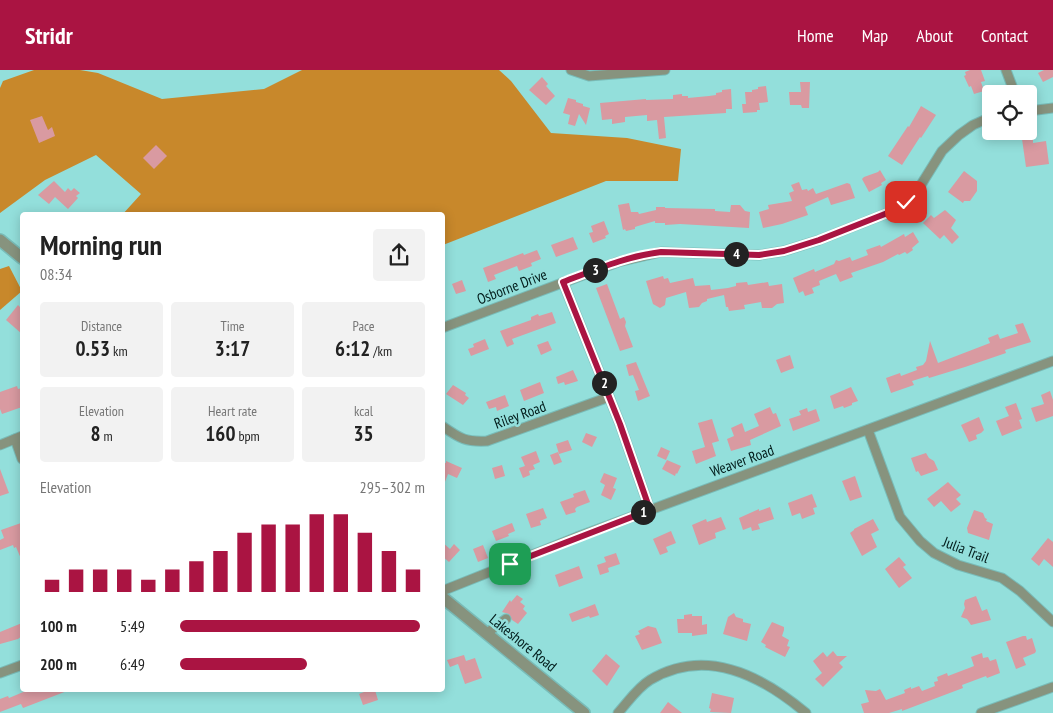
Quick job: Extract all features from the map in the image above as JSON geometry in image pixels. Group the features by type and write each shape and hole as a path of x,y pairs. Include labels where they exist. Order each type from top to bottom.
{"street":[{"path":"571,70 590,76 665,70"},
{"path":"1006,70 1012,85"},
{"path":"1037,110 1053,108"},
{"name":"Osborne Drive","path":"445,327 618,262 650,253 759,255 784,251 819,240 890,212 906,202 919,188 942,151 959,135 973,125 982,122"},
{"path":"0,240 20,256"},
{"path":"563,282 609,397 650,510"},
{"name":"Weaver Road","path":"445,590 568,540 1053,360"},
{"name":"Riley Road","path":"445,428 457,437 469,442 487,441 609,397"},
{"name":"Julia Trail","path":"868,430 900,517 920,541 934,553 958,564 1002,578 1020,591 1053,622"},
{"path":"0,445 19,438"},
{"name":"Lakeshore Road","path":"445,599 584,713"},
{"path":"487,633 506,619"},
{"path":"618,713 634,693 648,681 667,672 689,666 702,665 740,671 754,677 784,695 806,713"},
{"path":"0,673 20,666"},
{"path":"981,713 1053,686"}],"shaded area":[{"path":"34,70 80,70 98,73 162,99 264,89 302,70 499,70 511,81 551,133 627,138 681,149 678,181 606,181 445,244 445,212 125,212 141,194 96,155 45,180 0,213 0,88 3,81"},
{"path":"9,266 20,287 20,293 0,310 0,269"}],"building":[{"path":"981,70 985,81 981,82 982,92 974,94 964,76 966,75 965,72"},
{"path":"1044,70 1053,70 1053,77 1043,82 1038,73"},
{"path":"542,77 548,84 546,86 555,96 546,105 529,90"},
{"path":"800,82 810,82 809,108 802,108 801,105 790,105 789,92 801,92"},
{"path":"766,86 768,102 759,103 760,110 757,110 757,112 743,113 742,104 746,104 745,92 752,92 752,90 758,89 758,87"},
{"path":"731,89 732,109 726,109 726,113 664,117 666,138 659,139 657,120 647,121 647,115 625,117 625,122 612,124 612,119 602,120 600,103 673,99 673,95 682,94 682,96 688,96 688,98 709,96 716,95 716,93 722,92 722,90"},
{"path":"568,98 590,108 586,125 579,114 575,126 568,124 570,115 563,113"},
{"path":"921,106 936,115 902,165 888,156 909,127"},
{"path":"42,116 48,130 52,127 55,136 39,143 30,120"},
{"path":"1022,140 1033,140 1033,143 1046,141 1049,164 1026,167"},
{"path":"156,145 167,156 154,169 143,158"},
{"path":"880,170 886,180 881,183 882,185 869,192 862,179"},
{"path":"964,171 977,181 977,191 970,201 964,201 963,203 948,192"},
{"path":"54,181 65,192 68,188 71,191 74,188 80,193 68,209 55,197 49,204 38,195"},
{"path":"799,182 802,190 807,189 808,191 813,188 816,194 847,183 850,184 855,198 831,205 828,197 805,207 808,215 763,228 759,212 769,209 768,205 792,201 789,193 794,191 791,185"},
{"path":"629,203 631,212 638,212 639,214 656,210 656,207 715,209 715,211 730,212 731,205 740,205 745,211 750,212 749,228 680,224 665,225 665,223 655,223 655,221 626,231 625,229 623,230 618,205"},
{"path":"945,210 956,220 951,228 959,237 952,244 944,235 940,239 923,223 931,215 934,218"},
{"path":"604,221 609,234 605,236 606,238 593,243 589,233 593,232 591,226"},
{"path":"913,232 919,242 907,254 905,252 898,254 883,262 851,273 853,277 840,282 836,274 819,281 820,285 812,288 814,293 805,296 803,291 799,293 793,278 814,269 815,272 834,264 836,260 839,261 850,257 852,261 868,255 866,250 880,245 881,247 904,234 905,237"},
{"path":"573,237 578,249 556,257 551,245"},
{"path":"537,250 541,259 531,263 532,266 519,271 517,266 494,275 496,279 488,282 483,268 523,253 524,255"},
{"path":"663,276 664,279 668,278 670,283 693,278 695,286 710,285 711,290 728,288 736,286 736,283 747,282 748,285 768,282 769,286 782,284 784,303 777,304 772,308 762,308 761,302 744,305 745,309 729,311 728,307 726,307 724,295 707,299 699,307 689,308 686,292 666,298 665,305 660,308 653,304 646,281"},
{"path":"462,280 466,291 456,294 452,284"},
{"path":"607,284 620,319 624,317 625,326 633,347 620,351 596,288"},
{"path":"18,305 20,307 20,332 6,320"},
{"path":"552,312 556,323 512,339 514,344 507,347 500,331 531,320 531,317 538,314 539,316"},
{"path":"1023,323 1031,342 1005,350 1006,353 965,367 912,381 914,385 891,393 886,378 900,373 901,376 917,370 916,367 923,365 926,361 930,341 938,363 990,343 988,338 998,334 1000,339 1018,333 1015,325"},
{"path":"485,339 489,349 471,356 468,349 474,347 473,344"},
{"path":"548,341 552,350 541,355 537,345"},
{"path":"790,355 794,368 781,373 776,360"},
{"path":"636,362 650,396 638,401 635,391 639,390 633,375 629,376 626,365"},
{"path":"573,370 578,381 565,385 564,382 558,384 556,377"},
{"path":"540,382 544,393 524,401 520,390"},
{"path":"453,385 466,393 465,395 469,398 463,405 446,394"},
{"path":"17,386 18,389 20,388 20,408 2,414 0,409 0,392"},
{"path":"851,387 858,401 844,408 843,406 834,409 830,396"},
{"path":"1050,391 1053,400 1053,416 1036,422 1031,408 1044,404 1041,395"},
{"path":"505,395 509,406 497,411 496,407 489,409 486,402"},
{"path":"1016,403 1022,419 1019,420 1022,428 1002,436 996,421 1009,416 1005,407"},
{"path":"770,407 773,414 776,413 781,426 750,440 751,445 731,451 727,439 734,436 731,428 742,423 745,432 759,426 754,414"},
{"path":"807,408 808,412 816,409 820,421 793,431 789,419 801,415 799,411"},
{"path":"979,417 984,430 976,435 977,439 969,442 961,425"},
{"path":"712,419 719,441 712,443 716,456 696,464 692,451 705,447 698,423"},
{"path":"586,433 597,437 592,447 582,442"},
{"path":"568,440 572,450 559,454 556,444"},
{"path":"661,447 670,451 666,460 657,456"},
{"path":"536,451 540,462 533,465 535,469 529,471 530,475 523,478 519,468 525,466 521,457"},
{"path":"558,452 562,462 554,465 550,455"},
{"path":"926,453 934,461 938,470 921,476 918,471 916,472 911,458"},
{"path":"667,460 681,466 675,476 662,469"},
{"path":"446,461 462,468 457,478 448,474 445,482 445,463"},
{"path":"502,465 505,476 495,479 492,468"},
{"path":"0,469 9,493 0,496"},
{"path":"604,473 617,478 613,488 616,489 611,500 601,495 605,485 600,482"},
{"path":"855,476 862,497 850,501 842,481"},
{"path":"948,482 961,495 956,499 961,504 951,512 941,501 934,507 927,499"},
{"path":"585,490 590,502 577,507 575,509 576,512 566,515 560,502 574,497 573,494"},
{"path":"812,494 817,507 813,508 815,514 802,519 800,513 792,516 788,503"},
{"path":"770,507 774,519 758,524 760,529 752,531 751,527 743,530 739,518 759,509 759,511"},
{"path":"543,508 547,518 540,521 541,525 531,528 526,514"},
{"path":"974,510 983,513 987,519 986,521 993,524 989,540 968,533 967,528"},
{"path":"721,517 726,529 715,533 716,538 699,545 692,525 706,519 707,522"},
{"path":"873,519 879,530 871,534 877,547 862,556 850,533"},
{"path":"20,523 20,556 16,547 14,548 13,545 0,550 0,540 4,538 1,530"},
{"path":"512,523 515,531 508,534 509,536 496,541 492,531"},
{"path":"671,531 676,543 666,547 668,552 660,555 653,539"},
{"path":"1048,538 1053,542 1053,567 1044,559 1039,566 1031,559"},
{"path":"454,544 460,550 449,562 445,559 445,545 450,549"},
{"path":"483,545 488,558 478,562 473,549"},
{"path":"616,553 620,564 608,568 609,572 600,575 597,565 606,562 604,557"},
{"path":"899,557 906,565 903,567 912,578 899,588 885,569"},
{"path":"579,566 583,578 559,587 555,575"},
{"path":"517,595 523,599 520,602 525,606 523,609 527,613 518,624 512,620 509,614 502,612 510,600 511,602"},
{"path":"976,596 982,611 987,609 991,620 971,625 967,619 961,617 965,608 965,600"},
{"path":"595,604 599,615 590,618 589,616 572,622 569,614"},
{"path":"734,613 736,617 743,619 743,622 751,624 747,641 723,634 728,617"},
{"path":"692,614 692,616 702,616 702,625 707,624 707,634 692,636 692,633 678,633 677,619 684,619 684,615"},
{"path":"772,622 784,627 782,636 789,640 787,646 790,647 785,657 765,647 766,645 761,642"},
{"path":"20,624 20,638 18,639 0,644 0,632"},
{"path":"648,626 656,628 662,643 642,650 635,636 640,634 638,631"},
{"path":"1026,636 1027,640 1032,638 1036,651 1023,658 1026,665 1016,669 1006,642"},
{"path":"833,651 837,656 847,656 839,663 843,667 823,687 815,679 822,673 813,661 823,652 827,657"},
{"path":"982,653 983,658 988,657 990,661 996,659 1000,673 962,685 963,688 902,711 902,709 889,713 864,713 861,704 869,702 865,690 876,691 880,689 886,700 905,693 904,690 911,687 911,689 919,686 922,691 935,686 934,682 938,681 937,677 947,673 948,676 974,666 971,657"},
{"path":"606,654 620,666 607,686 592,671"},
{"path":"464,655 466,661 475,658 482,678 465,684 458,664 450,667 447,660"},
{"path":"23,692 64,692 23,708 21,704 0,712 0,699 8,696 9,698"},
{"path":"376,692 378,700 363,705 359,694"},
{"path":"712,693 734,698 731,713 710,712"},
{"path":"668,702 682,713 660,713"}],"route":[{"path":"510,564 650,510 620,424 563,282 618,262 650,253 759,255 784,251 819,240 890,212 906,202"}]}
